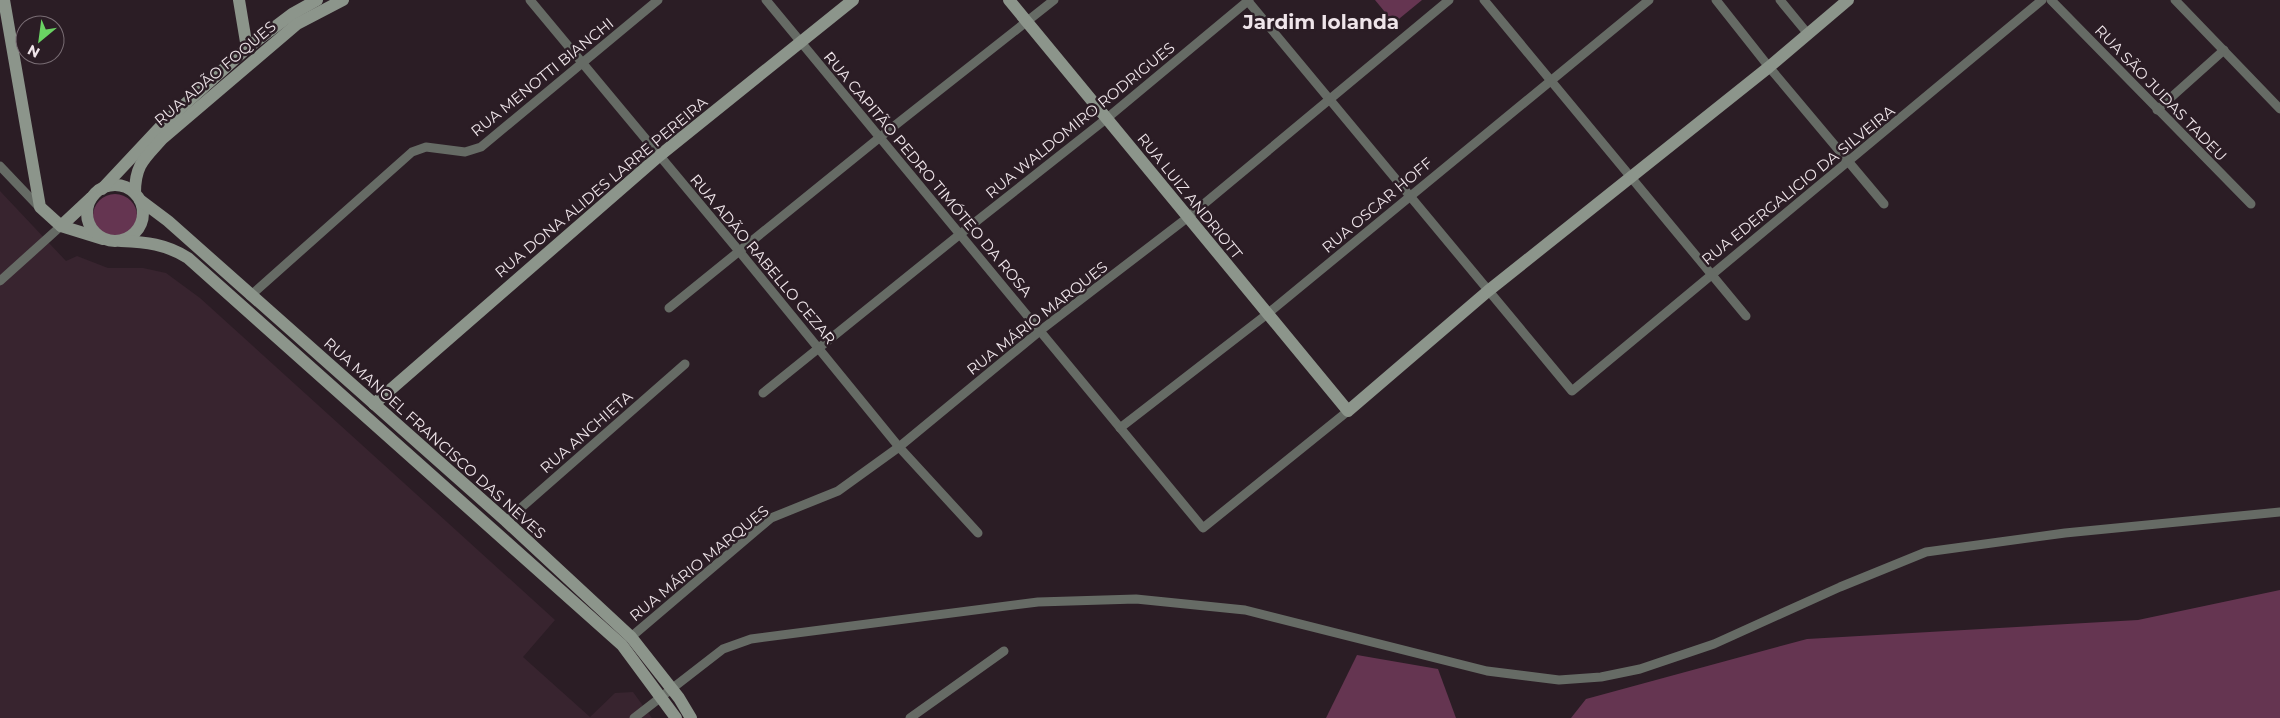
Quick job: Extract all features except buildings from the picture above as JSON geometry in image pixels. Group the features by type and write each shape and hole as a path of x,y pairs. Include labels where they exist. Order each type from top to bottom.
{"main road":[{"path":"4,0 40,207 61,226 104,239 121,241 136,233 141,226 143,208 137,197 119,186 98,191 88,210 88,218 95,233 104,239"},
{"path":"239,0 247,48"},
{"name":"RUA ADÃO FOQUES","path":"61,226 162,125 247,48 292,14 318,0"},
{"name":"RUA ADÃO FOQUES","path":"137,197 135,176 143,159 162,139 296,24 343,0"},
{"name":"RUA DONA ALIDES LARRE PEREIRA","path":"374,404 659,156 853,0"},
{"name":"RUA LUIZ ANDRIOTT","path":"1009,0 1266,315 1348,411"},
{"path":"1348,411 1488,291 1769,67 1848,0"},
{"name":"RUA MANOEL FRANCISCO DAS NEVES","path":"137,197 168,221 250,296 506,521 631,637 679,698 690,718"},
{"name":"RUA MANOEL FRANCISCO DAS NEVES","path":"121,241 151,242 173,248 188,258 622,645 676,718"}],"street":[{"name":"RUA ADÃO RABELLO CEZAR","path":"530,0 899,447 978,533"},
{"name":"RUA MENOTTI BIANCHI","path":"250,296 412,152 426,147 465,152 481,147 658,0"},
{"name":"RUA CAPITÃO PEDRO TIMÓTEO DA ROSA","path":"766,0 1203,528 1348,411"},
{"path":"668,308 1054,0"},
{"path":"1248,0 1488,291"},
{"name":"RUA WALDOMIRO RODRIGUES","path":"763,393 959,234 1106,119 1248,0"},
{"name":"RUA MÁRIO MARQUES","path":"631,637 771,518 838,491 899,447 1041,330 1187,218 1449,0"},
{"path":"1484,0 1550,82 1712,273 1746,316"},
{"name":"RUA OSCAR HOFF","path":"1120,428 1266,315 1649,0"},
{"path":"1716,0 1769,67 1884,204"},
{"path":"1780,0 1808,34"},
{"name":"RUA EDERGALICIO DA SILVEIRA","path":"1488,291 1572,391 2042,0"},
{"name":"RUA SÃO JUDAS TADEU","path":"2051,0 2251,204"},
{"path":"2175,0 2280,109"},
{"path":"2157,110 2224,50"},
{"path":"0,166 40,207"},
{"path":"0,281 61,226"},
{"name":"RUA ANCHIETA","path":"506,521 685,364"},
{"path":"635,717 723,649 751,639 1038,602 1136,599 1245,610 1487,671 1559,680 1601,677 1640,669 1714,644 1840,587 1926,552 2065,533 2280,512"},
{"path":"910,718 1004,651"}],"shaded area":[{"path":"1375,0 1422,0 1394,23"},
{"path":"0,191 66,261 77,256 108,268 143,268 166,273 200,298 555,620 523,657 590,717 615,693 633,692 652,718 0,718"},
{"path":"115,194 127,198 133,204 137,216 133,228 127,234 115,238 103,234 97,228 93,216 97,204 103,198"},
{"path":"2280,590 2280,718 1571,718 1586,699 1807,639 2138,620"},
{"path":"1357,655 1438,669 1456,718 1326,718"}],"district":[{"name":"Jardim Iolanda","path":"1321,22"}]}
